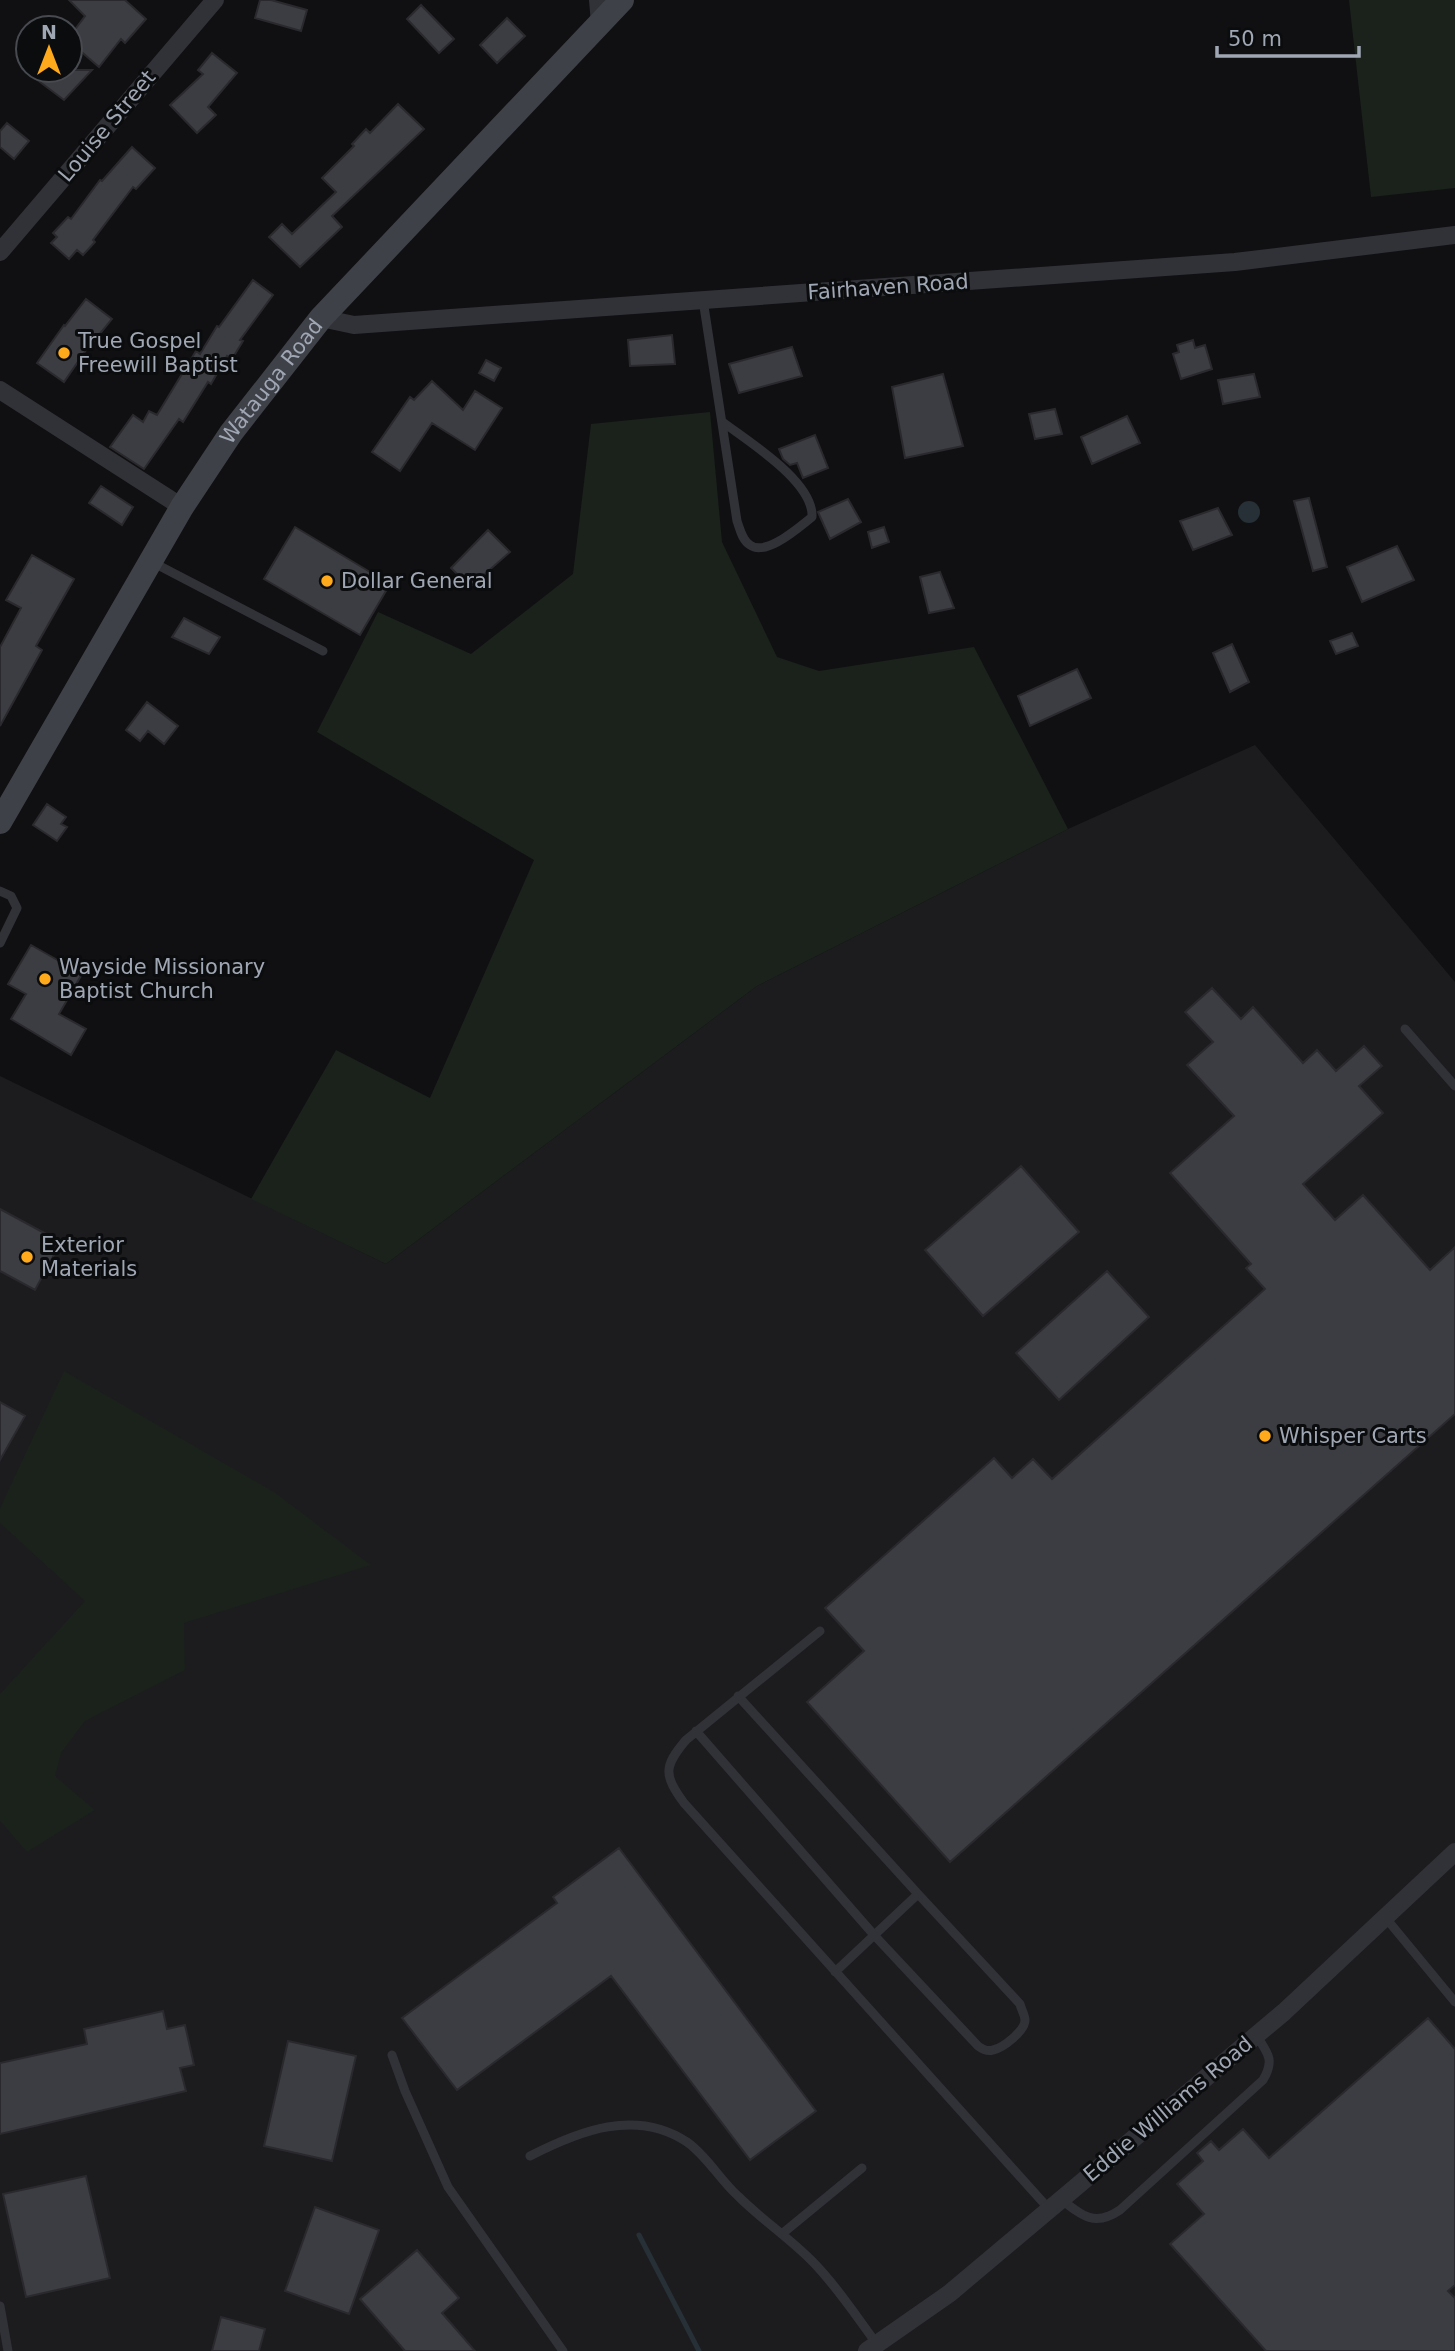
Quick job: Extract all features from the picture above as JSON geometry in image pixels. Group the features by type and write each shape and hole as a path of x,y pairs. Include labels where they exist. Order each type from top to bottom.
{"main road":[{"name":"Watauga Road","path":"0,822 182,507 231,433 321,318 599,11 622,0"}],"street":[{"name":"Louise Street","path":"0,252 215,0"},
{"name":"Fairhaven Road","path":"321,318 354,325 1235,262 1455,235"},
{"path":"0,390 182,507"},
{"name":"Eddie Williams Road","path":"872,2348 950,2293 1256,2035 1455,1852"}],"lane":[{"path":"703,300 737,521 742,536 750,546 762,549 789,536 812,517 812,507 803,491 780,465 724,423"},
{"path":"150,562 323,651"},
{"path":"0,891 11,897 18,908 0,943"},
{"path":"1405,1029 1455,1086"},
{"path":"820,1631 685,1740 667,1767 671,1784 684,1803 835,1972 1055,2204 1089,2218 1110,2217 1120,2210 1263,2080 1269,2070 1270,2058 1256,2035"},
{"path":"696,1731 874,1935 983,2050 1003,2046 1023,2028 1025,2021 1020,2004 738,1696"},
{"path":"835,1972 919,1894"},
{"path":"1385,1917 1455,2002"},
{"path":"392,2055 405,2091 449,2187 563,2351"},
{"path":"530,2156 567,2137 591,2129 617,2125 643,2125 666,2131 688,2143 738,2196 813,2262 872,2348"},
{"path":"783,2233 862,2168"},
{"path":"0,2306 8,2351"}],"shaded area":[{"path":"1349,0 1455,0 1455,188 1371,197"},
{"path":"710,412 722,542 777,657 819,671 974,647 1068,829 757,986 386,1264 251,1199 336,1050 430,1098 534,860 317,732 378,612 471,654 573,574 591,424"},
{"path":"1249,501 1257,504 1260,512 1257,520 1249,523 1241,520 1238,512 1241,504"},
{"path":"1255,745 1455,982 1455,2351 0,2351 0,1076 386,1264 757,986 1068,829"},
{"path":"64,1371 274,1492 371,1565 184,1623 185,1670 85,1721 61,1753 55,1776 95,1810 27,1852 0,1821 0,1694 85,1601 0,1523 0,1508"}],"building":[{"path":"69,0 125,0 146,19 125,43 121,39 99,67 84,54 83,14"},
{"path":"260,0 271,0 307,10 301,31 255,18"},
{"path":"421,5 454,39 439,53 407,19"},
{"path":"507,18 525,36 497,63 480,45"},
{"path":"212,53 237,73 208,107 216,115 197,133 170,105 203,74 198,70"},
{"path":"84,70 92,70 84,79"},
{"path":"43,84 79,84 64,100"},
{"path":"398,104 424,129 332,216 342,227 300,267 269,237 282,224 292,234 336,192 322,178 354,146 352,144 366,129 370,133"},
{"path":"7,123 29,141 14,159 0,147 0,131"},
{"path":"132,147 155,168 136,189 133,187 83,255 77,250 69,259 51,243 57,237 53,233 68,217 71,219 100,180 102,181"},
{"path":"253,280 273,295 240,340 243,341 232,359 227,356 211,384 208,382 183,422 179,419 144,469 110,447 133,415 143,422 149,411 157,415 196,351 200,354 217,326 219,327"},
{"path":"86,299 112,319 93,340 64,382 37,363"},
{"path":"672,335 675,364 630,366 628,340"},
{"path":"1193,340 1195,348 1205,345 1212,369 1181,379 1173,354 1179,352 1177,345"},
{"path":"792,347 802,376 739,393 729,364"},
{"path":"486,360 501,368 494,381 479,373"},
{"path":"943,374 963,446 905,458 892,387"},
{"path":"1254,374 1260,397 1223,404 1218,380"},
{"path":"432,381 463,410 475,391 502,408 475,450 432,423 400,471 372,452 410,397 414,400"},
{"path":"1055,409 1062,434 1035,439 1029,414"},
{"path":"1127,416 1140,443 1092,464 1081,437"},
{"path":"815,435 828,468 803,478 797,463 790,465 783,459 779,449"},
{"path":"101,486 133,507 122,525 89,503"},
{"path":"1309,498 1327,567 1313,571 1294,501"},
{"path":"848,499 861,522 830,539 818,512"},
{"path":"1218,508 1232,535 1193,550 1180,521"},
{"name":"Dollar General","path":"295,527 390,584 360,635 264,579"},
{"path":"884,527 889,542 872,548 868,532"},
{"path":"488,530 510,552 470,587 451,568"},
{"path":"1397,546 1414,580 1362,602 1347,567"},
{"path":"32,555 74,579 36,646 42,650 0,726 0,647 21,608 6,600"},
{"path":"940,572 954,608 929,613 920,577"},
{"path":"184,618 220,637 209,654 172,637"},
{"path":"1352,633 1358,646 1336,654 1330,641"},
{"path":"1232,644 1249,682 1230,692 1213,653"},
{"path":"1077,669 1091,698 1030,726 1018,696"},
{"path":"147,702 178,726 164,744 148,731 140,741 126,730"},
{"path":"47,804 66,817 61,824 67,827 57,841 33,825"},
{"path":"31,945 82,974 59,1014 86,1029 71,1055 11,1019 26,994 8,984"},
{"name":"Whisper Carts","path":"1212,988 1241,1019 1253,1007 1303,1063 1317,1050 1336,1071 1364,1046 1382,1066 1359,1086 1383,1113 1303,1184 1335,1220 1363,1195 1430,1270 1455,1247 1455,1414 950,1862 807,1702 864,1651 825,1608 994,1458 1012,1478 1033,1459 1052,1479 1265,1289 1246,1268 1251,1264 1170,1173 1234,1116 1187,1065 1213,1042 1185,1012"},
{"path":"1021,1166 1079,1232 983,1316 925,1250"},
{"name":"Exterior Materials","path":"0,1209 61,1242 35,1290 0,1271"},
{"path":"1107,1271 1149,1317 1059,1400 1016,1353"},
{"path":"0,1402 25,1416 0,1460"},
{"path":"619,1848 816,2111 750,2160 611,1976 457,2090 402,2018 557,1903 553,1897"},
{"path":"163,2011 167,2029 185,2025 194,2065 180,2068 186,2091 0,2134 0,2063 87,2044 84,2029"},
{"path":"1428,2018 1455,2049 1455,2285 1448,2291 1455,2298 1455,2351 1266,2351 1170,2244 1204,2214 1177,2184 1203,2161 1197,2153 1211,2141 1219,2150 1243,2129 1269,2158"},
{"path":"288,2041 356,2056 332,2161 264,2146"},
{"path":"86,2176 110,2278 26,2297 3,2194"},
{"path":"315,2207 379,2230 349,2314 285,2291"},
{"path":"417,2250 459,2298 442,2313 475,2351 405,2351 360,2299"},
{"path":"221,2317 265,2329 259,2351 212,2351"}],"waterway":[{"path":"639,2235 699,2351"}],"place":[{"name":"True Gospel Freewill Baptist","path":"64,353"},
{"name":"Dollar General","path":"327,581"},
{"name":"Wayside Missionary Baptist Church","path":"45,979"},
{"name":"Exterior Materials","path":"27,1257"},
{"name":"Whisper Carts","path":"1265,1436"}]}
